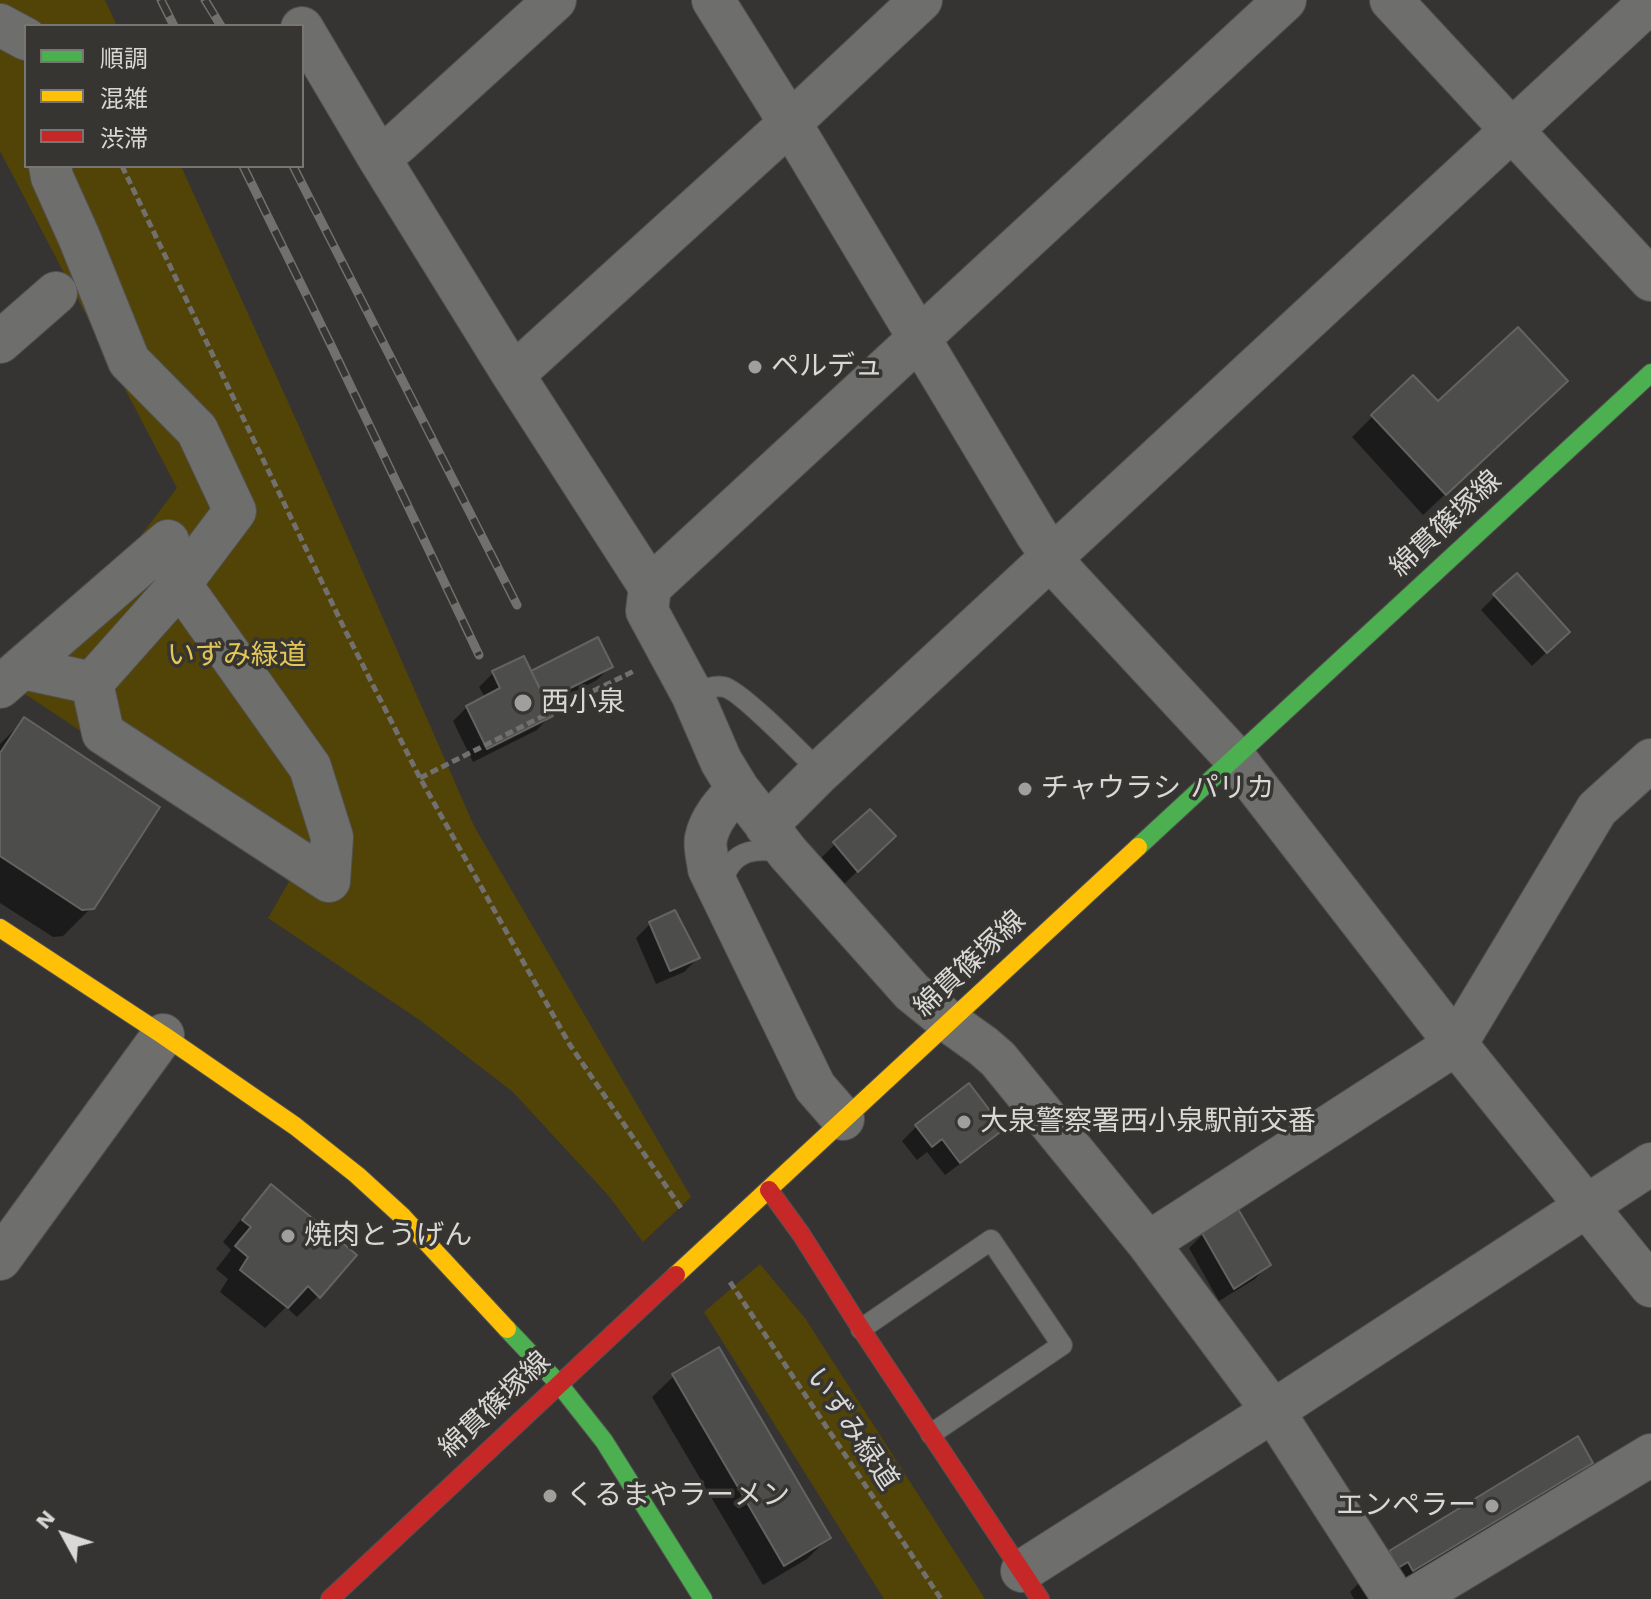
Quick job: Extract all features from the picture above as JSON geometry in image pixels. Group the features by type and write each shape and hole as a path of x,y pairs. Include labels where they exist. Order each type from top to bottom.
{"main road":[{"name":"綿貫篠塚線","path":"330,1599 948,1021 1651,373"},
{"path":"0,928 295,1126 357,1175 403,1217 559,1384 604,1441 703,1599"},
{"path":"769,1190 1031,1585"}],"street":[{"path":"286,0 300,24"},
{"path":"379,158 555,0"},
{"path":"713,0 1051,556 1065,575 1234,757 1456,1044 1651,1286"},
{"path":"512,373 790,123 921,0"},
{"path":"650,587 1285,0"},
{"path":"1391,0 1651,280"},
{"path":"777,839 820,772 1651,1"},
{"path":"0,25 24,38"},
{"path":"304,30 512,373 650,587 647,611 738,789 777,839 912,992 998,1059 1148,1243 1273,1411 1394,1599"},
{"path":"50,168 129,361 197,430 235,511 180,584 92,683"},
{"path":"0,342 56,293"},
{"path":"11,678 168,541"},
{"path":"92,683 103,733 329,881 332,837 310,767 180,584"},
{"path":"11,678 92,683"},
{"path":"1148,1243 1456,1044 1597,809 1651,760"},
{"path":"738,789 719,811 705,840 709,869 815,1087 843,1119"},
{"path":"0,1259 163,1035"},
{"path":"1031,1585 1273,1411 1651,1164"},
{"path":"1412,1599 1651,1455"}],"lane":[{"path":"692,694 711,687 725,687 739,696 820,772"},
{"path":"721,893 724,872 741,855 768,849 777,839"},
{"path":"861,1329 991,1240 1062,1345 931,1434"}],"path":[{"path":"123,168 345,630 420,778 570,1045 683,1211"},
{"path":"549,708 561,707 648,664"},
{"path":"420,778 563,706"},
{"name":"いずみ緑道","path":"730,1282 941,1599"}],"green space":[{"name":"いずみ緑道","path":"0,0 105,0 116,24 24,24 24,168 182,168 474,826 691,1197 643,1242 608,1195 513,1092 421,1021 268,918 294,873 22,692 177,488 0,151"},
{"path":"760,1264 805,1318 985,1599 884,1599 704,1312"}],"building":[{"path":"1518,327 1568,381 1446,495 1371,415 1413,375 1438,401"},
{"path":"1517,573 1570,632 1547,653 1493,594"},
{"path":"598,637 613,667 546,700 531,671"},
{"path":"524,656 553,716 487,749 466,706 500,688 492,671"},
{"path":"24,717 160,807 94,909 82,910 0,856 0,753"},
{"path":"870,809 896,836 858,872 833,842"},
{"path":"675,910 700,958 670,971 649,922"},
{"path":"969,1083 1004,1129 960,1163 942,1139 932,1147 915,1125"},
{"path":"271,1184 357,1255 320,1298 308,1286 288,1308 240,1270 248,1257 235,1246 251,1227 242,1220"},
{"path":"1238,1209 1271,1265 1234,1289 1202,1233"},
{"path":"719,1347 831,1538 784,1566 672,1374"},
{"path":"1578,1436 1593,1463 1413,1571 1408,1562 1398,1568 1389,1551"}],"railway":[{"path":"161,0 173,24"},
{"path":"205,0 220,24"},
{"path":"244,168 479,655"},
{"path":"294,168 517,605"}],"traffic: fast":[{"path":"1138,847 1651,373"},
{"path":"507,1329 559,1384 604,1441 703,1599"}],"traffic: slow":[{"path":"676,1275 1138,847"},
{"path":"0,928 295,1126 357,1175 403,1217 507,1329"}],"traffic: jam":[{"path":"769,1190 1040,1599"},
{"path":"330,1599 676,1275"}],"place":[{"name":"ペルデュ","path":"755,367"},
{"name":"西小泉","path":"523,703"},
{"name":"チャウラシ パリカ","path":"1025,789"},
{"name":"大泉警察署西小泉駅前交番","path":"964,1122"},
{"name":"焼肉とうげん","path":"288,1236"},
{"name":"くるまやラーメン","path":"550,1496"},
{"name":"エンペラー","path":"1492,1506"}]}
